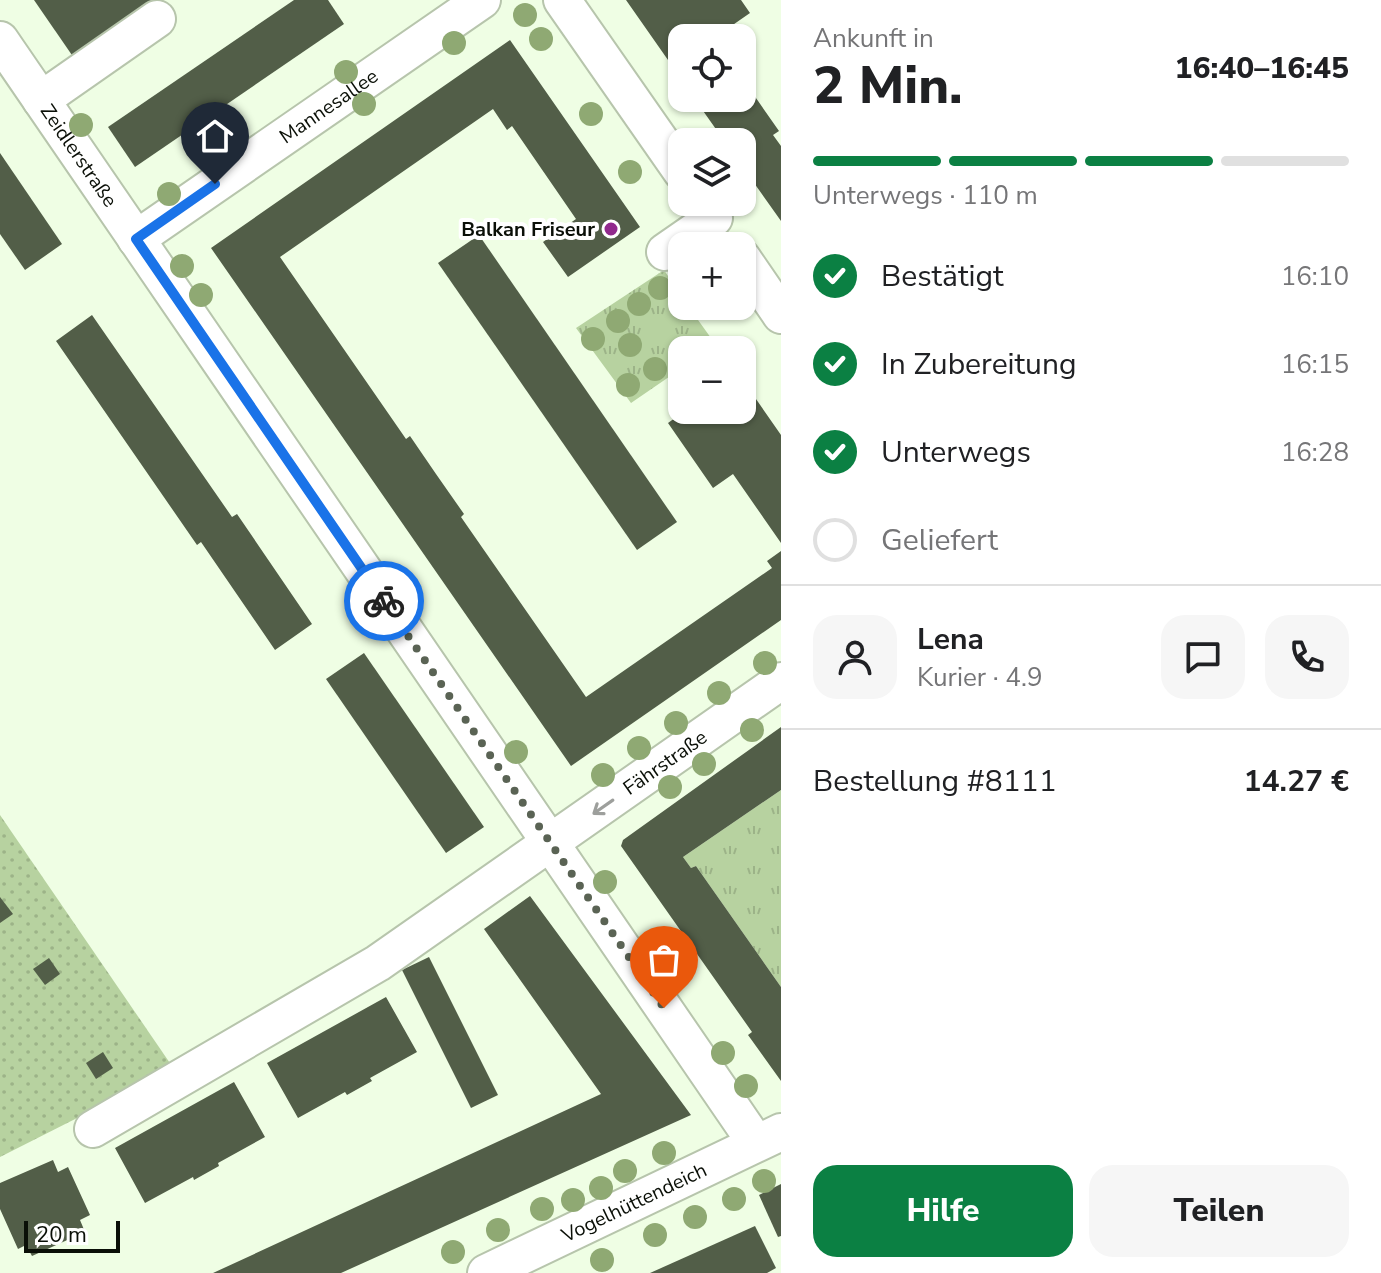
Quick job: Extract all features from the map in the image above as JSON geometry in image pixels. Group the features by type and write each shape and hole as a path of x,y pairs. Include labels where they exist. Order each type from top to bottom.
{"street":[{"name":"Mannesallee","path":"136,239 482,0"},
{"path":"562,0 668,152"},
{"path":"41,100 157,19"},
{"name":"Zeidlerstraße","path":"0,40 551,844 769,1138"},
{"path":"665,252 717,222"},
{"path":"756,278 781,315"},
{"name":"Fährstraße","path":"93,1129 378,963 781,681"},
{"name":"Vogelhüttendeich","path":"486,1273 769,1138"}],"green space":[{"path":"664,270 668,276 668,320 698,320 710,336 668,336 668,378 631,403 576,328"},
{"path":"781,790 781,987 696,866 691,868 683,857"},
{"path":"0,815 174,1069 0,1157"}],"building":[{"path":"34,0 155,0 158,4 76,61"},
{"path":"294,0 328,0 344,24 135,167 108,127"},
{"path":"626,0 741,0 750,13 734,24 668,24 668,60"},
{"path":"510,40 640,227 568,277 543,242 576,219 512,126 507,130 493,109 280,257 406,439 410,436 464,514 461,517 586,697 772,568 767,561 781,551 781,620 571,766 211,248"},
{"path":"756,98 779,131 773,135 781,146 781,221 756,186 756,128 715,128 704,112 756,112"},
{"path":"0,153 62,244 25,270 0,234"},
{"path":"479,235 677,522 637,550 438,263"},
{"path":"92,315 232,517 237,514 312,624 275,650 201,542 197,545 56,341"},
{"path":"756,399 781,435 781,543 733,474 713,488 669,424 756,424"},
{"path":"364,653 484,827 446,853 326,679"},
{"path":"781,727 781,790 683,857 691,868 696,866 781,987 781,1081 748,1035 752,1032 621,846 623,840"},
{"path":"530,896 691,1115 341,1273 213,1273 601,1094 484,929"},
{"path":"0,897 13,914 0,923"},
{"path":"429,957 498,1095 471,1108 402,970"},
{"path":"49,958 60,974 45,985 33,969"},
{"path":"386,997 417,1052 370,1078 372,1081 347,1095 345,1092 298,1118 267,1063"},
{"path":"103,1052 113,1068 96,1079 86,1063"},
{"path":"234,1082 265,1137 194,1180 193,1177 145,1203 115,1148"},
{"path":"53,1160 58,1172 68,1167 90,1215 80,1220 85,1232 32,1256 26,1245 18,1249 0,1209 0,1183"},
{"path":"781,1184 781,1236 778,1237 759,1195"},
{"path":"755,1226 776,1268 767,1273 650,1273"}],"way so far":[{"path":"384,601 664,1008"}],"place":[{"name":"Balkan Friseur","path":"611,229"}],"route":[{"path":"215,184 136,239 384,601"}]}
